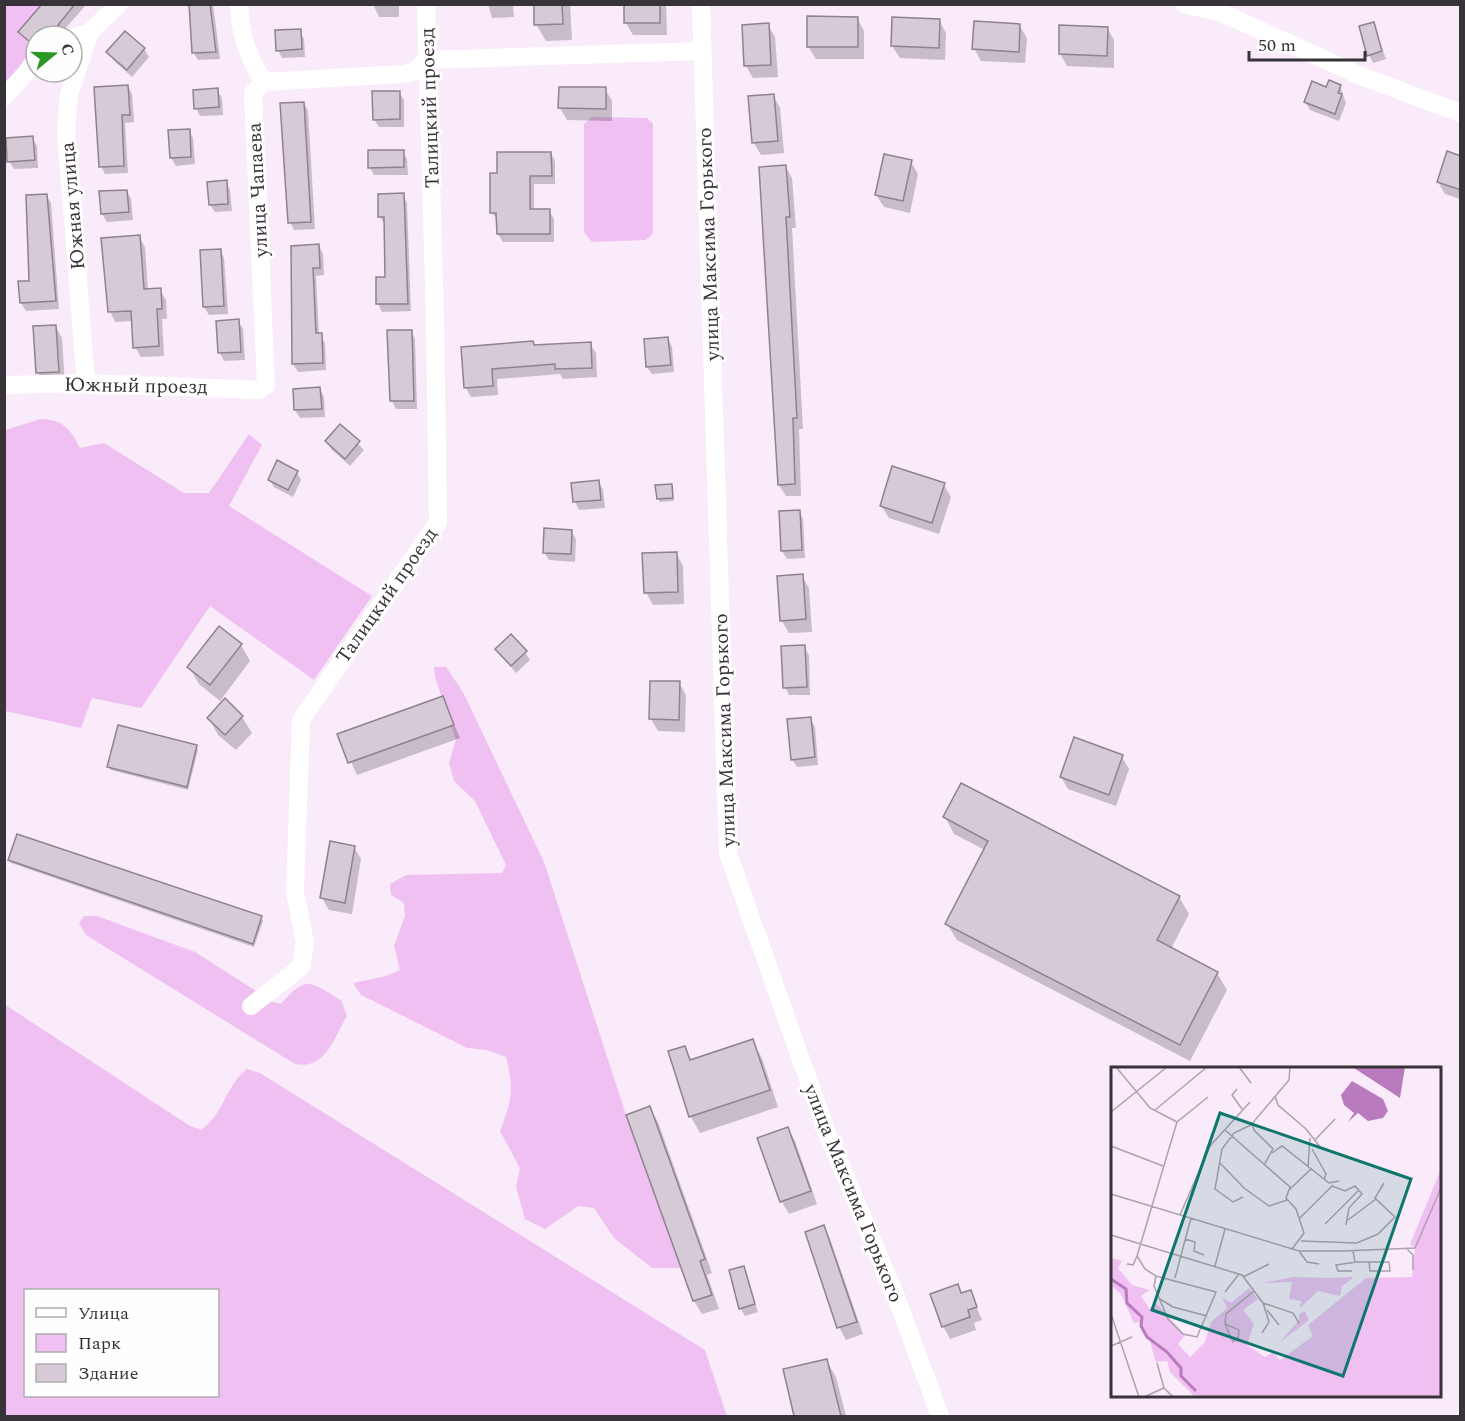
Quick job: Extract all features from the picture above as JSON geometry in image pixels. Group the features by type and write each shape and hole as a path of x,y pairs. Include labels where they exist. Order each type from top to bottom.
{"street":[{"path":"84,34 90,32 119,4"},
{"path":"239,4 243,34 254,67 264,82 402,74 413,72 427,60 702,51"},
{"name":"Талицкий проезд","path":"251,1006 301,967 305,942 295,892 301,720 438,522 426,4"},
{"name":"улица Максима Горького","path":"701,4 728,853 745,907 827,1133 895,1294 940,1416"},
{"path":"1184,4 1222,13 1361,76 1461,113"},
{"name":"Южная улица","path":"86,383 66,132 69,94 90,32"},
{"path":"4,97 24,75"},
{"name":"улица Чапаева","path":"264,82 253,93 266,385"},
{"name":"Южный проезд","path":"4,385 86,383 259,390 266,385"}],"green space":[{"path":"5,5 38,5 53,19 48,24 24,24 24,60 5,87"},
{"path":"592,117 647,118 653,124 653,233 646,240 592,242 584,232 584,124"},
{"path":"41,419 61,424 73,436 80,448 104,443 184,493 209,493 249,434 262,445 229,506 372,596 314,680 210,606 141,708 92,698 81,728 5,711 5,430"},
{"path":"434,667 446,667 463,692 544,862 626,1115 681,1268 652,1268 614,1238 594,1208 578,1206 545,1229 525,1219 516,1187 520,1168 500,1131 507,1111 511,1086 506,1057 487,1050 467,1048 361,995 353,983 386,976 400,970 394,946 405,916 404,903 391,895 390,884 406,875 502,873 506,865 475,801 454,781 449,763 456,740 435,677"},
{"path":"84,916 97,916 195,952 273,1002 281,1004 297,988 309,984 315,985 341,1000 347,1016 333,1043 321,1058 306,1065 295,1064 86,935 79,923"},
{"path":"4,1004 190,1126 201,1130 215,1116 234,1083 247,1069 260,1073 705,1350 727,1416 5,1416"}],"building":[{"path":"42,4 75,4 59,24 25,24"},
{"path":"189,4 210,4 216,52 192,53"},
{"path":"534,4 562,4 563,24 534,25"},
{"path":"624,4 660,4 660,23 624,23"},
{"path":"807,16 858,17 858,47 807,47"},
{"path":"892,17 940,19 939,48 891,46"},
{"path":"974,21 1020,24 1019,52 972,49"},
{"path":"1374,22 1382,51 1367,56 1359,26"},
{"path":"769,23 771,65 744,66 742,25"},
{"path":"24,25 24,37 18,32"},
{"path":"1059,25 1108,27 1107,56 1059,54"},
{"path":"301,29 302,49 276,51 275,30"},
{"path":"125,31 145,48 127,70 106,52"},
{"path":"1329,80 1341,85 1338,93 1342,94 1335,114 1304,102 1312,81 1326,87"},
{"path":"128,85 130,115 122,115 124,166 99,167 94,87"},
{"path":"559,87 606,87 606,109 558,108"},
{"path":"218,88 219,107 194,109 193,90"},
{"path":"372,91 400,91 400,119 373,120"},
{"path":"774,94 778,141 752,143 748,96"},
{"path":"304,102 311,222 288,223 280,103"},
{"path":"190,129 191,157 170,158 168,130"},
{"path":"33,136 35,160 7,162 6,138"},
{"path":"368,150 404,150 404,167 368,168"},
{"path":"1447,151 1461,156 1461,190 1437,182"},
{"path":"497,152 551,152 552,176 530,176 530,209 550,209 550,234 497,234 496,213 490,213 490,173 497,173"},
{"path":"884,154 912,160 903,201 875,195"},
{"path":"786,165 790,217 786,217 797,418 793,418 795,484 778,485 759,167"},
{"path":"227,180 228,204 209,205 207,182"},
{"path":"127,190 129,212 101,214 99,191"},
{"path":"404,193 408,304 376,304 376,277 385,277 384,217 378,217 378,194"},
{"path":"47,194 56,301 20,303 18,281 29,281 26,195"},
{"path":"140,235 144,289 161,288 162,309 157,309 159,346 133,348 131,311 108,312 101,238"},
{"path":"319,244 320,268 313,268 316,333 322,333 323,363 292,364 291,246"},
{"path":"221,249 224,306 203,307 200,250"},
{"path":"239,319 241,352 218,353 216,321"},
{"path":"56,325 59,372 36,373 33,326"},
{"path":"387,330 412,330 414,401 390,401"},
{"path":"668,337 671,365 646,367 644,339"},
{"path":"533,341 534,345 591,342 592,368 555,369 555,364 492,369 493,386 464,388 461,347"},
{"path":"320,387 322,409 294,410 293,389"},
{"path":"340,424 360,441 345,459 325,441"},
{"path":"277,460 298,471 288,490 268,480"},
{"path":"892,466 945,483 932,523 880,506"},
{"path":"599,480 601,500 573,502 571,483"},
{"path":"672,484 673,498 657,499 655,485"},
{"path":"800,510 802,550 781,551 779,511"},
{"path":"544,528 572,530 571,554 543,553"},
{"path":"677,552 678,592 644,593 642,553"},
{"path":"803,574 806,619 780,621 777,576"},
{"path":"219,626 242,644 210,685 187,667"},
{"path":"511,634 527,651 511,666 495,649"},
{"path":"805,645 807,687 783,688 781,646"},
{"path":"650,681 680,681 679,720 649,719"},
{"path":"443,696 454,725 348,763 337,734"},
{"path":"225,698 243,716 225,735 207,718"},
{"path":"811,717 815,757 791,760 787,719"},
{"path":"118,725 197,745 187,787 107,767"},
{"path":"1074,737 1123,755 1109,795 1060,777"},
{"path":"961,783 1180,896 1157,940 1218,972 1180,1045 945,924 988,841 943,817"},
{"path":"17,834 262,916 253,944 8,860"},
{"path":"330,841 355,846 345,903 320,898"},
{"path":"753,1039 770,1090 689,1117 668,1051 685,1046 690,1060"},
{"path":"650,1106 705,1259 700,1261 712,1295 693,1301 626,1115"},
{"path":"788,1127 811,1191 780,1202 757,1138"},
{"path":"824,1225 857,1322 837,1328 805,1232"},
{"path":"744,1266 755,1304 739,1309 729,1270"},
{"path":"958,1284 961,1293 971,1290 977,1307 968,1310 970,1317 942,1327 930,1294"},
{"path":"827,1359 841,1416 794,1416 783,1369"}]}
